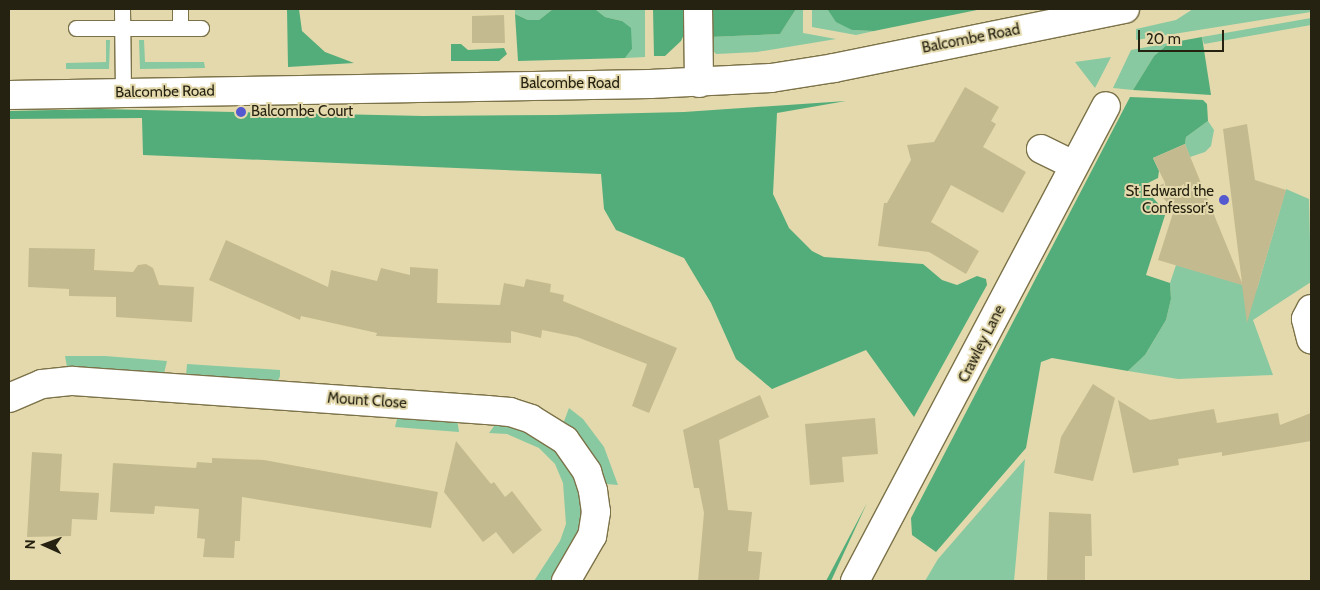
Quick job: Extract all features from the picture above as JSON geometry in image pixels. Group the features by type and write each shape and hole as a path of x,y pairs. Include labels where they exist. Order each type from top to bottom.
{"street":[{"path":"698,9 699,82"},
{"name":"Balcombe Road","path":"9,95 699,82 771,78 834,68 1125,9"},
{"name":"Crawley Lane","path":"855,581 970,368 1106,106"},
{"path":"1041,149 1074,165"},
{"path":"1311,309 1306,319 1311,339"},
{"name":"Mount Close","path":"9,398 42,384 73,381 494,410 531,418 564,440 586,472 593,491 596,512 592,536 566,581"}],"lane":[{"path":"122,9 124,93"},
{"path":"180,9 180,28"},
{"path":"76,28 201,28"}],"green space":[{"path":"287,9 299,9 302,31 325,52 354,63 288,67"},
{"path":"515,9 553,9 539,20 528,20 515,14"},
{"path":"553,9 595,9 605,17 622,21 631,28 632,49 625,58 518,61 515,14 528,20 539,20"},
{"path":"595,9 645,9 645,57 625,58 632,49 622,21 605,17"},
{"path":"653,9 687,9 688,26 681,41 665,56 654,56"},
{"path":"709,9 796,9 780,34 709,37"},
{"path":"796,9 803,9 803,33 836,39 757,52 716,54 710,47 709,37 780,34"},
{"path":"812,9 829,9 852,30 874,31 856,35 812,27"},
{"path":"1193,9 1311,9 1311,12 1136,40 1136,29 1176,20"},
{"path":"828,10 977,10 874,31 852,30 836,22"},
{"path":"1311,18 1311,25 1204,44 1202,37"},
{"path":"1202,37 1211,95 1133,90 1154,56 1169,43"},
{"path":"106,40 110,40 109,69 66,69 66,63 106,62"},
{"path":"139,40 144,40 145,62 204,62 205,68 140,69"},
{"path":"1169,43 1154,56 1133,90 1113,88 1131,50"},
{"path":"451,44 461,44 468,50 504,48 507,54 499,61 451,61"},
{"path":"1111,57 1095,88 1075,62"},
{"path":"1130,97 1203,100 1207,104 1208,121 1186,137 1185,144 1153,158 1159,171 1158,178 1142,186 1166,212 1146,275 1170,283 1171,299 1166,320 1145,355 1128,371 1052,358 1041,362 1026,448 936,552 912,535 911,518"},
{"path":"846,101 777,113 773,194 789,228 812,251 824,257 923,264 942,280 957,285 977,276 986,279 987,285 914,417 866,350 772,389 736,359 711,303 684,258 616,230 604,209 601,174 143,155 142,118 9,119 9,111 100,109 423,116 556,115 684,112"},
{"path":"1208,121 1214,130 1211,146 1205,152 1190,157 1185,144 1186,137"},
{"path":"1286,189 1309,199 1311,282 1253,320 1273,375 1178,379 1128,371 1145,355 1166,320 1171,299 1170,283 1176,265 1257,289"},
{"path":"65,356 105,356 167,361 163,378 73,369 67,367"},
{"path":"187,364 280,370 280,376 278,381 272,384 186,376"},
{"path":"569,408 583,419 604,447 618,485 606,484 600,480 563,424"},
{"path":"398,415 457,419 459,432 395,427"},
{"path":"497,422 516,425 546,441 573,471 583,503 583,524 553,581 534,581 560,541 566,524 563,483 555,464 539,448 507,434 489,433"},
{"path":"1025,459 1014,581 925,581 938,559"},
{"path":"867,503 831,581 826,581"}],"building":[{"path":"504,15 505,43 472,43 472,16"},
{"path":"965,87 999,107 991,121 996,124 983,147 1026,172 1003,213 951,185 931,222 979,251 966,274 929,252 878,246 884,203 887,203 911,160 907,145 934,142"},
{"name":"St Edward the Confessor's","path":"1247,124 1255,180 1286,190 1247,323 1242,285 1158,260 1174,210 1154,188 1165,183 1153,158 1185,144 1242,283 1223,129"},
{"path":"226,240 328,287 331,270 377,281 381,268 410,275 410,267 438,269 437,303 500,305 504,283 524,287 526,279 551,284 550,292 564,295 563,301 677,348 649,413 632,406 647,364 577,337 542,330 541,338 511,331 511,343 376,336 377,333 301,316 300,320 209,280"},
{"path":"29,248 95,249 94,270 133,272 138,265 146,264 153,268 159,285 194,287 192,322 116,317 116,297 69,296 69,289 28,287"},
{"path":"1093,384 1115,398 1093,481 1054,473 1061,437"},
{"path":"760,395 769,417 719,440 728,510 752,512 748,551 762,552 759,581 698,581 704,513 699,488 694,488 683,430"},
{"path":"1118,400 1150,420 1214,409 1217,423 1278,413 1280,425 1311,413 1311,441 1222,456 1222,452 1178,459 1179,465 1133,473"},
{"path":"875,418 878,454 842,457 844,482 810,485 805,424"},
{"path":"456,441 491,484 494,482 505,497 512,491 542,530 513,554 496,532 483,542 444,492"},
{"path":"32,452 62,454 60,491 99,493 97,520 72,519 71,536 27,537"},
{"path":"212,458 264,460 438,492 431,528 242,497 240,541 235,541 234,558 203,557 205,539 197,538 199,509 155,506 154,514 110,512 113,463 196,468 197,462 212,463"},
{"path":"1049,512 1091,514 1092,556 1085,556 1085,581 1047,581"}],"place":[{"name":"Balcombe Court","path":"241,112"},
{"name":"St Edward the Confessor's","path":"1224,200"}]}
